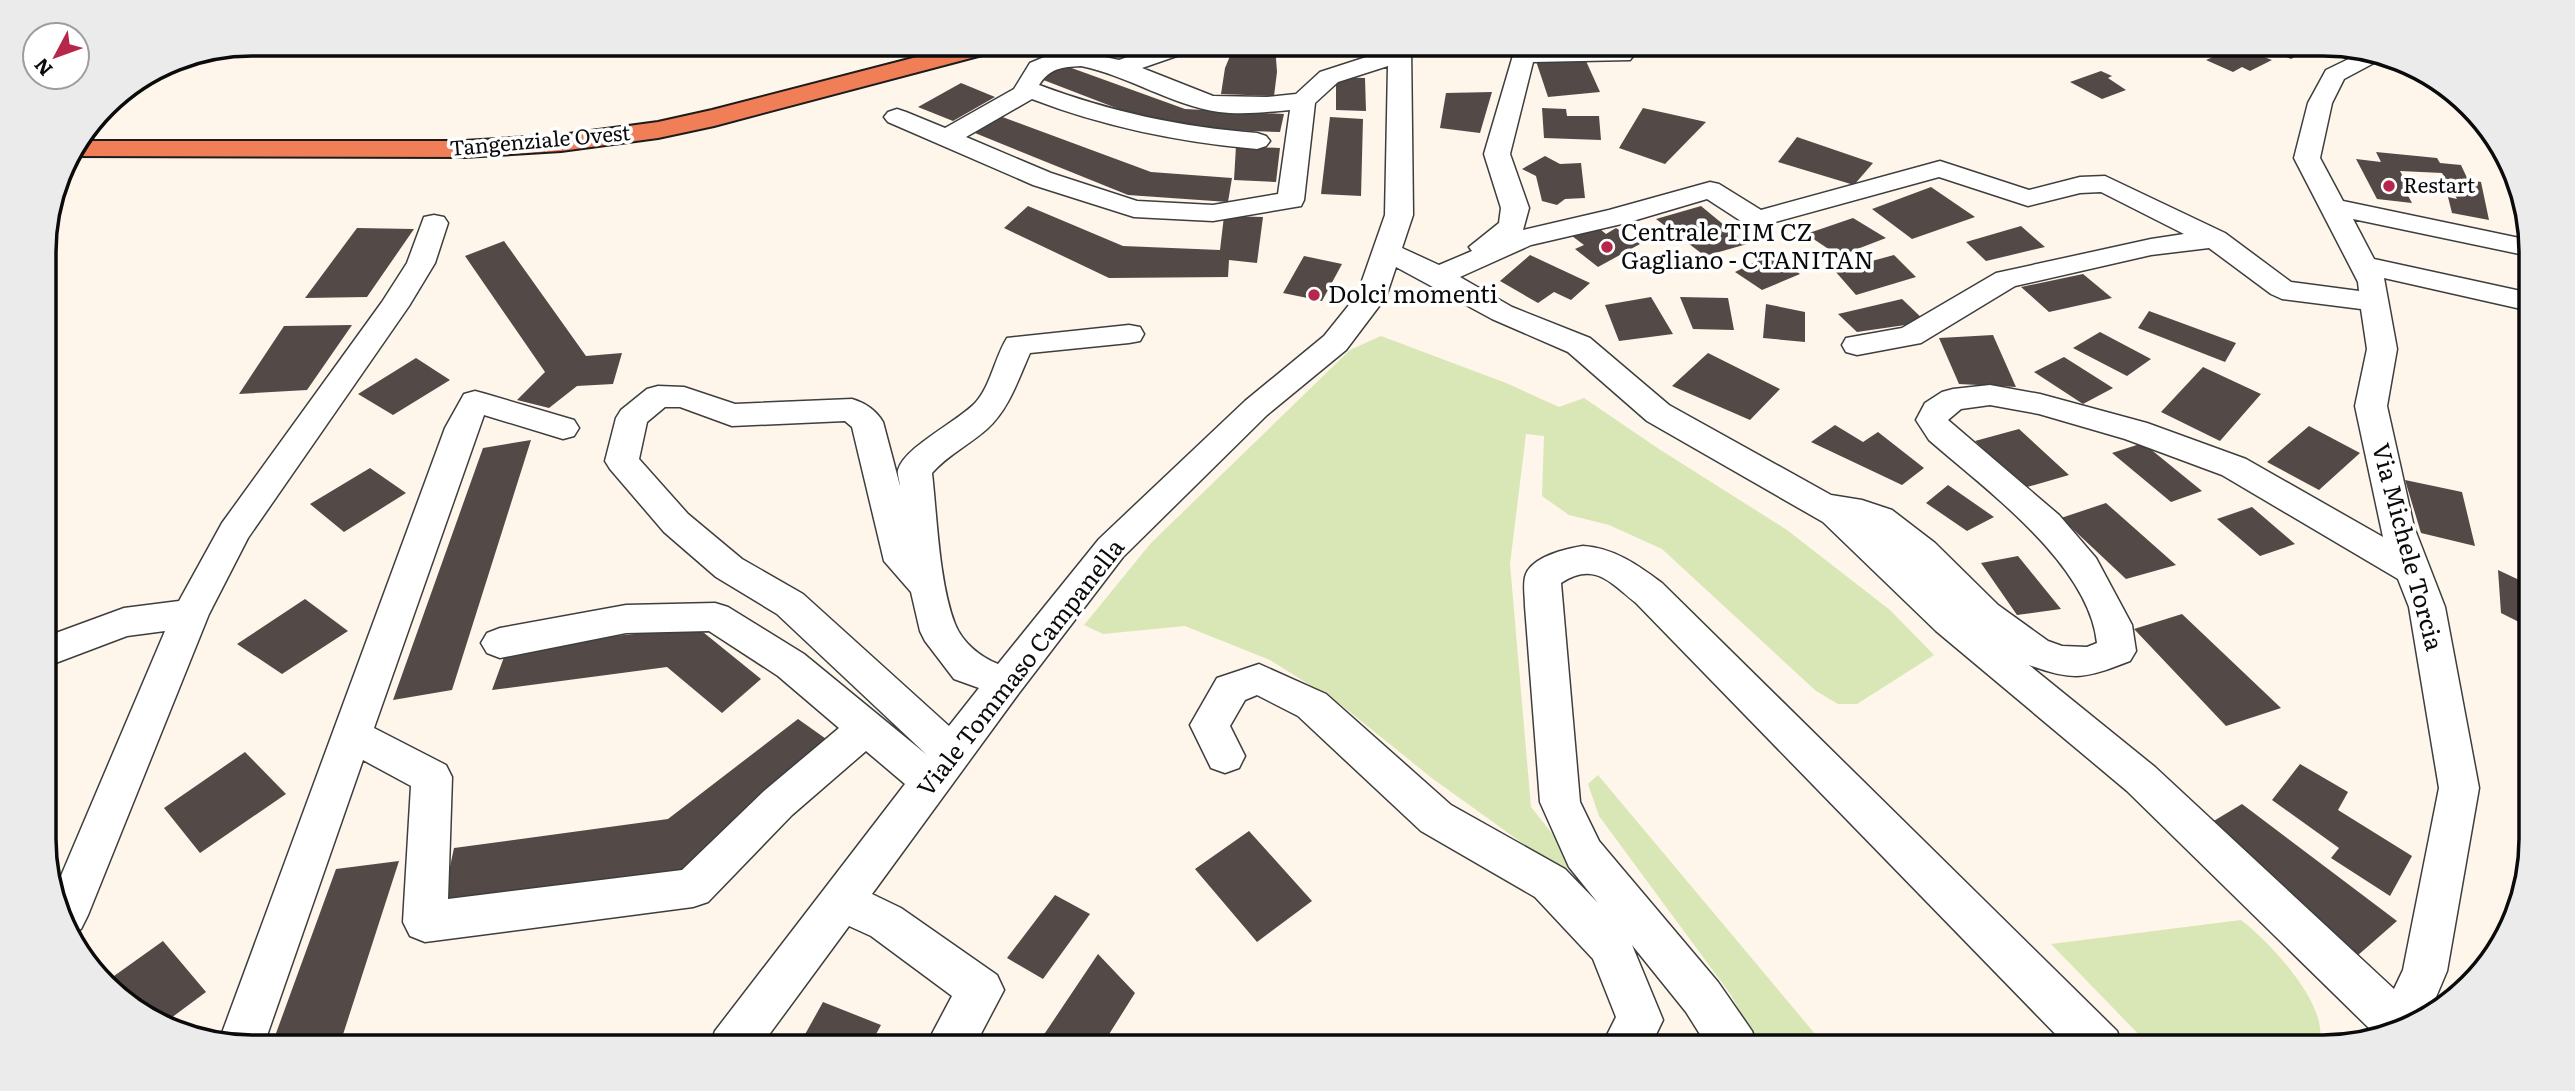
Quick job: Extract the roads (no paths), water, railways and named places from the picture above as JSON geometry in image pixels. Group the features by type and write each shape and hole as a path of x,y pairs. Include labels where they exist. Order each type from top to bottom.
{"highway":[{"name":"Tangenziale Ovest","path":"85,149 464,149 561,143 678,126 950,56"}],"street":[{"path":"1119,69 1149,56"},
{"path":"1257,141 1195,137 1119,122 1025,88 1029,76 1046,63 1059,58 1079,57 1209,103 1258,105 1303,101 1329,77 1382,56"},
{"name":"Viale Tommaso Campanella","path":"741,1035 1005,682 1111,548 1256,408 1335,343 1371,297 1399,215 1400,56"},
{"path":"1444,274 1512,226 1515,208 1497,154 1522,57 1527,56"},
{"name":"Via Michele Torcia","path":"2364,61 2334,75 2320,103 2307,158 2372,282 2382,349 2371,406 2397,527 2427,607 2459,788 2425,971 2406,1016"},
{"path":"947,137 1030,90"},
{"path":"897,117 1042,179 1134,209 1213,213 1291,200 1303,101"},
{"path":"1444,274 1522,239 1616,217 1710,190 1756,219 1940,169 2028,198 2080,185 2105,184 2215,239 2281,288 2292,293 2375,302"},
{"path":"2333,207 2519,246"},
{"path":"69,908 191,614 234,532 294,451 421,263 434,223"},
{"path":"1857,345 1910,336 2006,279 2151,247 2215,239"},
{"path":"1388,252 1444,274 1502,313 1579,345 1658,413 1835,513 1949,621 2141,779 2392,1022"},
{"path":"2363,265 2519,300"},
{"path":"1005,682 967,668 938,631 928,587 915,470 937,447 975,422 992,404 1018,345 1129,334"},
{"path":"1821,505 1877,517 1923,551 1999,628 2034,652 2066,661 2102,660 2117,651 2115,625 2083,567 2047,524 1940,432 1932,420 1936,410 1954,399 1990,395 2040,404 2136,431 2234,467 2414,571"},
{"path":"928,587 902,561 867,422 852,410 732,415 684,397 658,396 632,418 622,461 676,523 729,568 790,604 942,767"},
{"path":"245,1034 461,428 475,401 564,428"},
{"path":"1727,1035 1702,996 1584,854 1560,802 1543,606 1543,577 1570,561 1590,558 1619,569 1649,593 2088,1035"},
{"path":"56,648 124,622 191,614"},
{"path":"500,643 626,619 715,617 791,665 866,728 942,767"},
{"path":"1225,756 1210,724 1231,689 1259,679 1312,705 1436,818 1550,883 1610,947 1640,1020 1631,1035"},
{"path":"353,736 432,777 425,922 693,888 778,803 866,728"},
{"path":"840,901 886,922 981,990 955,1035"}],"place":[{"name":"Restart","path":"2389,186"},
{"name":"Centrale TIM CZ Gagliano - CTANITAN","path":"1607,247"},
{"name":"Dolci momenti","path":"1314,295"}]}
